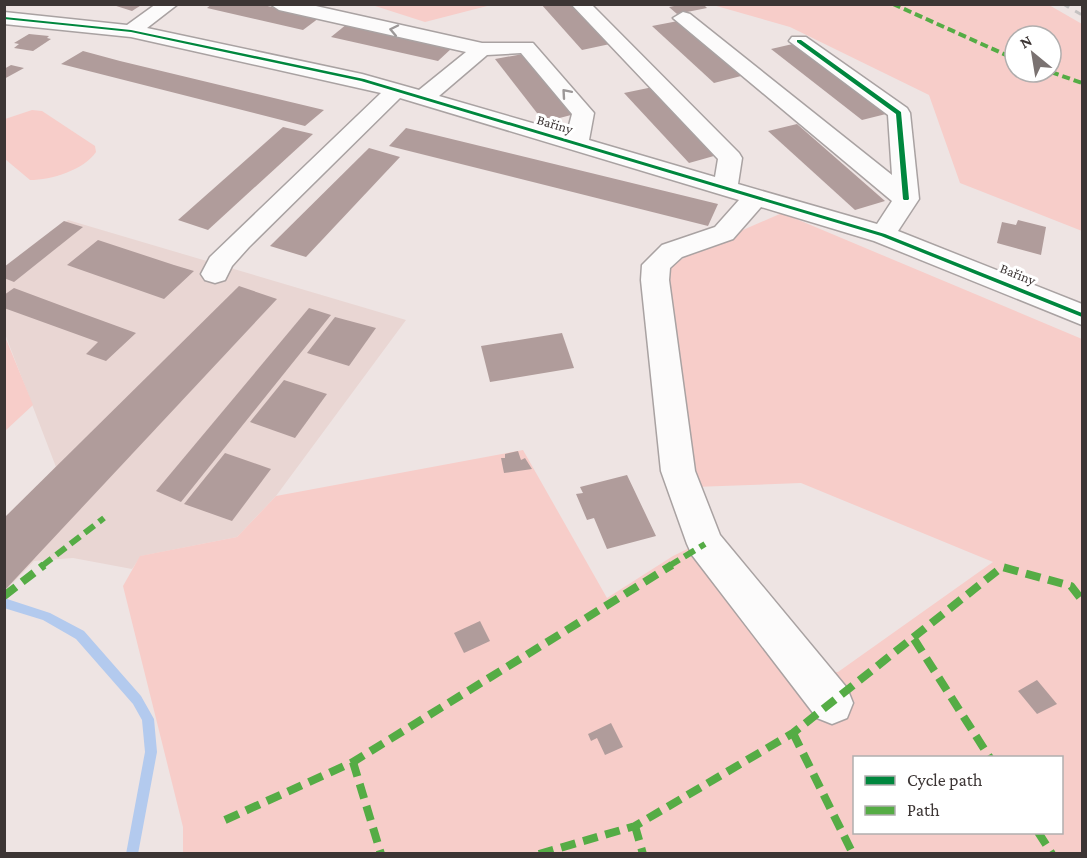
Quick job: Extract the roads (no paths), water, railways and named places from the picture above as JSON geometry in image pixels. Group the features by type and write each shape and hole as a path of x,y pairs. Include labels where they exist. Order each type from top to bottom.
{"street":[{"path":"131,31 169,4"},
{"name":"Bařiny","path":"279,4 482,50 526,47 583,113 576,144"},
{"path":"580,4 730,158 725,188"},
{"name":"Bařiny","path":"4,18 131,31 300,66 396,90 883,235 1083,315"},
{"path":"683,18 906,199"},
{"path":"799,41 899,113 906,199 883,235"},
{"path":"423,98 482,50"},
{"path":"215,274 220,263 240,241 396,90"},
{"path":"756,197 724,233 672,251 656,265 678,471 705,544 832,703"}],"waterway":[{"path":"4,603 46,616 80,635 137,700 148,719 151,752 132,854"}],"railway":[{"path":"1063,4 1082,15"}]}
